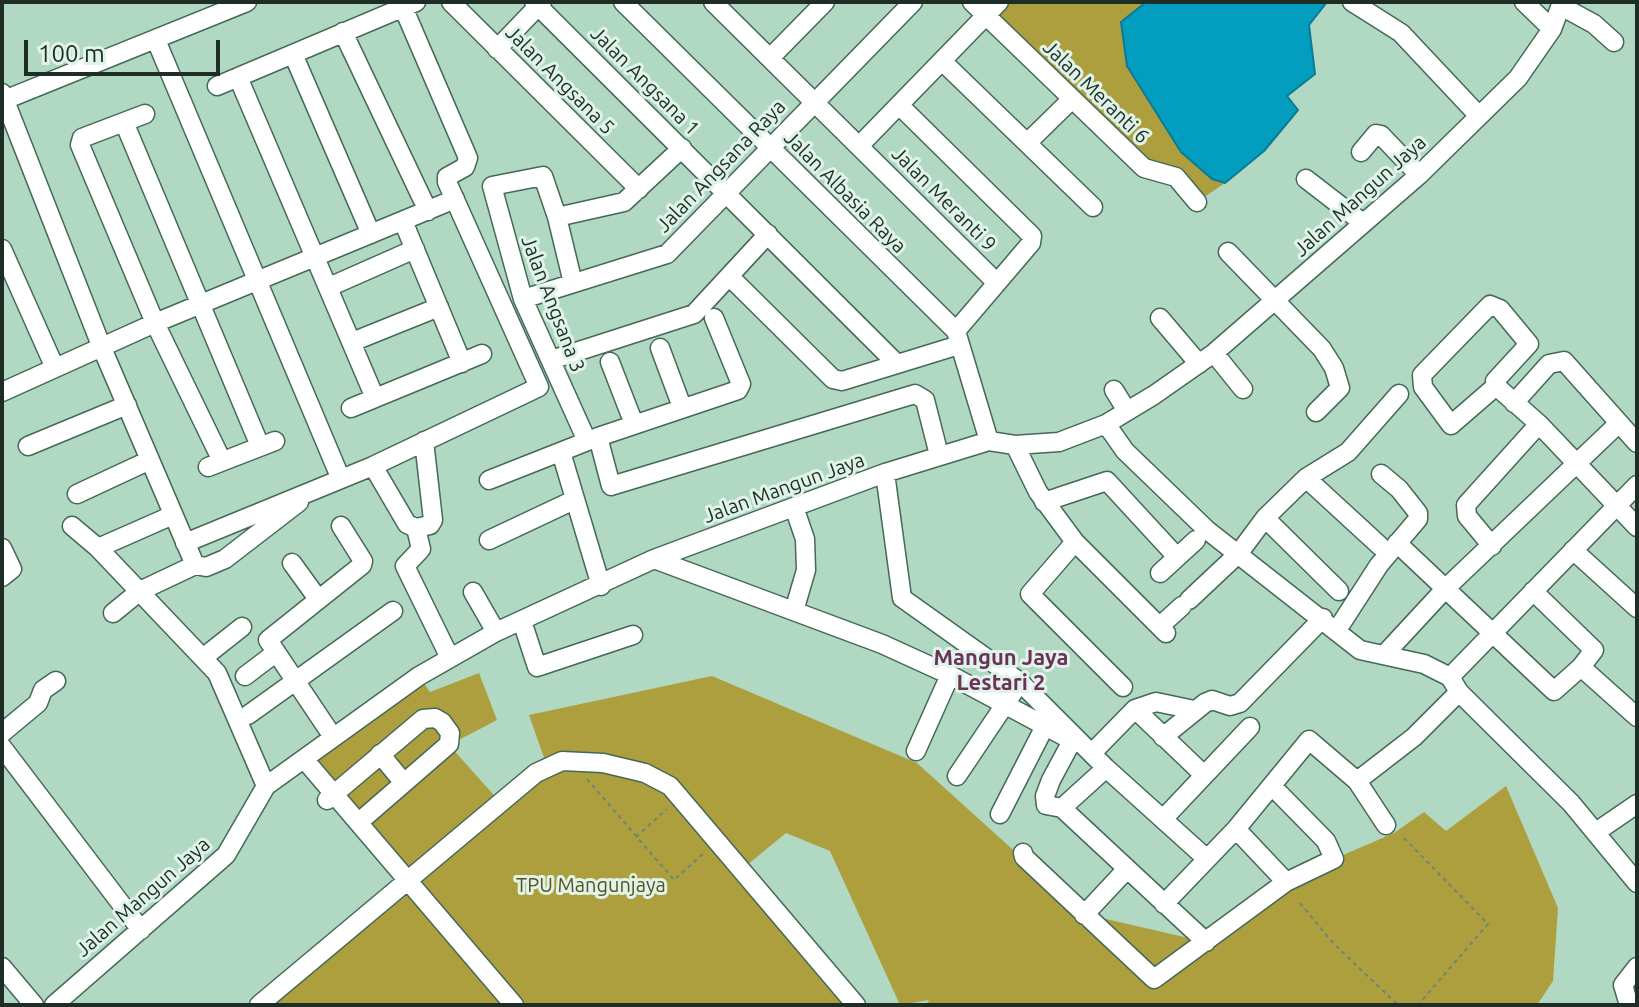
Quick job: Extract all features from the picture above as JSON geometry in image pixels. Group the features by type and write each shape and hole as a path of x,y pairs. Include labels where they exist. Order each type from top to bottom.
{"street":[{"path":"199,21 201,2"},
{"path":"195,565 102,348 3,98 247,2"},
{"name":"Jalan Angsana 5","path":"451,2 639,189"},
{"name":"Jalan Albasia Raya","path":"623,2 957,338 989,441"},
{"name":"Jalan Meranti 9","path":"713,2 997,283 957,338"},
{"path":"770,58 818,9 798,2"},
{"name":"Jalan Angsana Raya","path":"523,299 660,259 913,2"},
{"path":"1352,2 1401,33 1479,116"},
{"path":"1524,2 1552,29"},
{"path":"497,49 538,3"},
{"name":"Jalan Angsana 1","path":"538,3 896,363"},
{"path":"1561,4 1594,24 1614,42"},
{"name":"Jalan Mangun Jaya","path":"54,1005 226,855 266,786 450,658 496,632 654,559 885,473 989,441 1015,445 1059,442 1106,424 1206,359 1419,175 1518,78 1552,29 1561,4"},
{"path":"185,543 373,466 539,387 447,177 465,167 468,158 409,5 217,86"},
{"path":"859,146 942,61 986,6"},
{"name":"Jalan Meranti 6","path":"986,6 1071,100 1144,168 1176,177 1197,202"},
{"path":"343,32 428,211"},
{"path":"156,40 260,280 340,477"},
{"path":"293,54 371,234"},
{"path":"942,61 1093,207"},
{"path":"238,77 375,398"},
{"path":"1027,143 1071,100"},
{"path":"899,105 1032,236 1031,243 997,283"},
{"path":"124,122 203,304 268,443 215,464 80,142 124,122 145,114"},
{"path":"1361,152 1376,134 1381,135 1419,175"},
{"path":"573,283 557,217 624,202 682,148"},
{"name":"Jalan Angsana 3","path":"557,217 541,175 492,186 490,190 523,299 592,439 611,486 915,394 925,400 939,455"},
{"path":"1306,179 1363,223"},
{"path":"4,387 455,199"},
{"path":"403,221 462,363"},
{"path":"551,360 694,314 768,234"},
{"path":"2,249 55,368"},
{"path":"329,287 415,249"},
{"path":"1228,252 1322,349 1334,368 1339,389 1316,412"},
{"path":"729,276 833,379 842,381 957,338"},
{"path":"1496,386 1451,425 1420,380 1490,305 1500,309 1529,344 1495,381 1496,386 1539,424 1637,527"},
{"path":"352,342 439,307"},
{"path":"489,480 592,439 738,390 741,384 714,318"},
{"path":"1160,318 1243,389"},
{"path":"660,348 682,407"},
{"path":"351,408 482,354"},
{"path":"1514,403 1549,364 1564,361 1637,443"},
{"path":"610,362 634,424"},
{"path":"1114,390 1127,411"},
{"path":"1015,445 1044,502 1075,542 1163,630 1186,603 1239,553 1265,518 1306,478 1348,452 1399,394"},
{"path":"28,446 127,405"},
{"path":"1384,655 1446,588 1619,423"},
{"path":"1106,424 1125,451 1207,530 1360,650 1424,664 1455,684 1534,764 1637,883"},
{"path":"1492,546 1467,516 1466,505 1539,424"},
{"path":"416,528 430,525 433,520 424,441"},
{"path":"561,452 601,586"},
{"path":"77,494 150,460"},
{"path":"373,466 400,514 416,528 421,549 405,566 450,658"},
{"path":"885,473 899,593 1020,682 1082,746 1207,859"},
{"path":"1163,737 1194,710 1212,700 1230,706 1240,703 1330,624 1388,544 1418,519 1418,513 1399,489 1381,474"},
{"path":"1306,478 1446,588 1554,691 1560,690 1594,650 1533,591"},
{"path":"1044,502 1107,481 1177,557"},
{"path":"1357,781 1414,737 1492,633 1637,485"},
{"path":"113,613 140,591 195,565 214,565 225,559 320,486"},
{"path":"489,540 574,500"},
{"path":"794,507 805,539 806,570 794,611"},
{"path":"98,548 173,515"},
{"path":"1265,518 1339,591"},
{"path":"72,526 98,548 204,657 223,684 237,726 262,771 266,786"},
{"path":"333,737 274,654 269,636 363,561 341,526"},
{"path":"1160,573 1196,540"},
{"path":"1075,542 1030,594 1123,687"},
{"path":"2,548 12,569 2,577"},
{"path":"1573,550 1637,608"},
{"path":"654,559 882,644 950,675 1082,746"},
{"path":"292,563 318,599"},
{"path":"473,592 496,632"},
{"path":"248,715 393,611"},
{"path":"522,621 537,667 633,635"},
{"path":"204,657 242,627"},
{"path":"245,676 274,654"},
{"path":"1581,667 1637,717"},
{"path":"916,751 950,675"},
{"path":"2,733 38,703 43,690 56,681"},
{"path":"957,776 1020,682"},
{"path":"1194,710 1156,702 1135,709 1082,746 1044,802 1062,808 1206,942"},
{"path":"1135,709 1204,775"},
{"path":"330,796 423,719 435,718 442,722 450,733 449,744 359,822"},
{"path":"1164,818 1250,727"},
{"path":"1000,814 1044,728"},
{"path":"1164,904 1236,829 1309,740 1357,781 1386,825"},
{"path":"2,747 141,930"},
{"path":"380,754 404,783"},
{"path":"259,1005 536,773 562,761 603,763 645,773 670,786 856,1005"},
{"path":"301,762 405,885 500,1005"},
{"path":"1062,808 1106,768"},
{"path":"1023,853 1154,979 1286,882 1334,859 1326,841 1273,787"},
{"path":"330,796 359,822 405,885 514,1005"},
{"path":"1596,832 1637,804"},
{"path":"1236,829 1286,882"},
{"path":"1084,915 1126,870"},
{"path":"2,967 34,1005"},
{"path":"1629,1005 1623,985 1637,967"}],"path":[{"path":"573,762 674,880 717,842"},
{"path":"635,838 680,798"},
{"path":"1404,838 1488,924 1418,1005"},
{"path":"1300,903 1333,943 1398,1005"}],"green space":[{"path":"999,2 1146,2 1138,10 1212,179 1225,183 1197,202 1156,172 986,15"},
{"name":"TPU Mangunjaya","path":"479,673 497,720 449,745 501,803 547,766 529,715 712,676 917,763 1084,914 1206,942 1334,859 1394,833 1424,812 1446,831 1506,786 1558,908 1553,981 1537,1005 926,1005 929,1000 900,1005 830,851 786,833 741,870 856,1005 275,1005 402,888 297,765 419,676 430,692"}],"water":[{"path":"1146,2 1327,2 1309,25 1315,74 1287,96 1298,110 1264,151 1225,183 1212,179 1181,152 1127,66 1121,22"}],"district":[{"name":"Mangun Jaya Lestari 2","path":"1001,670"}]}
